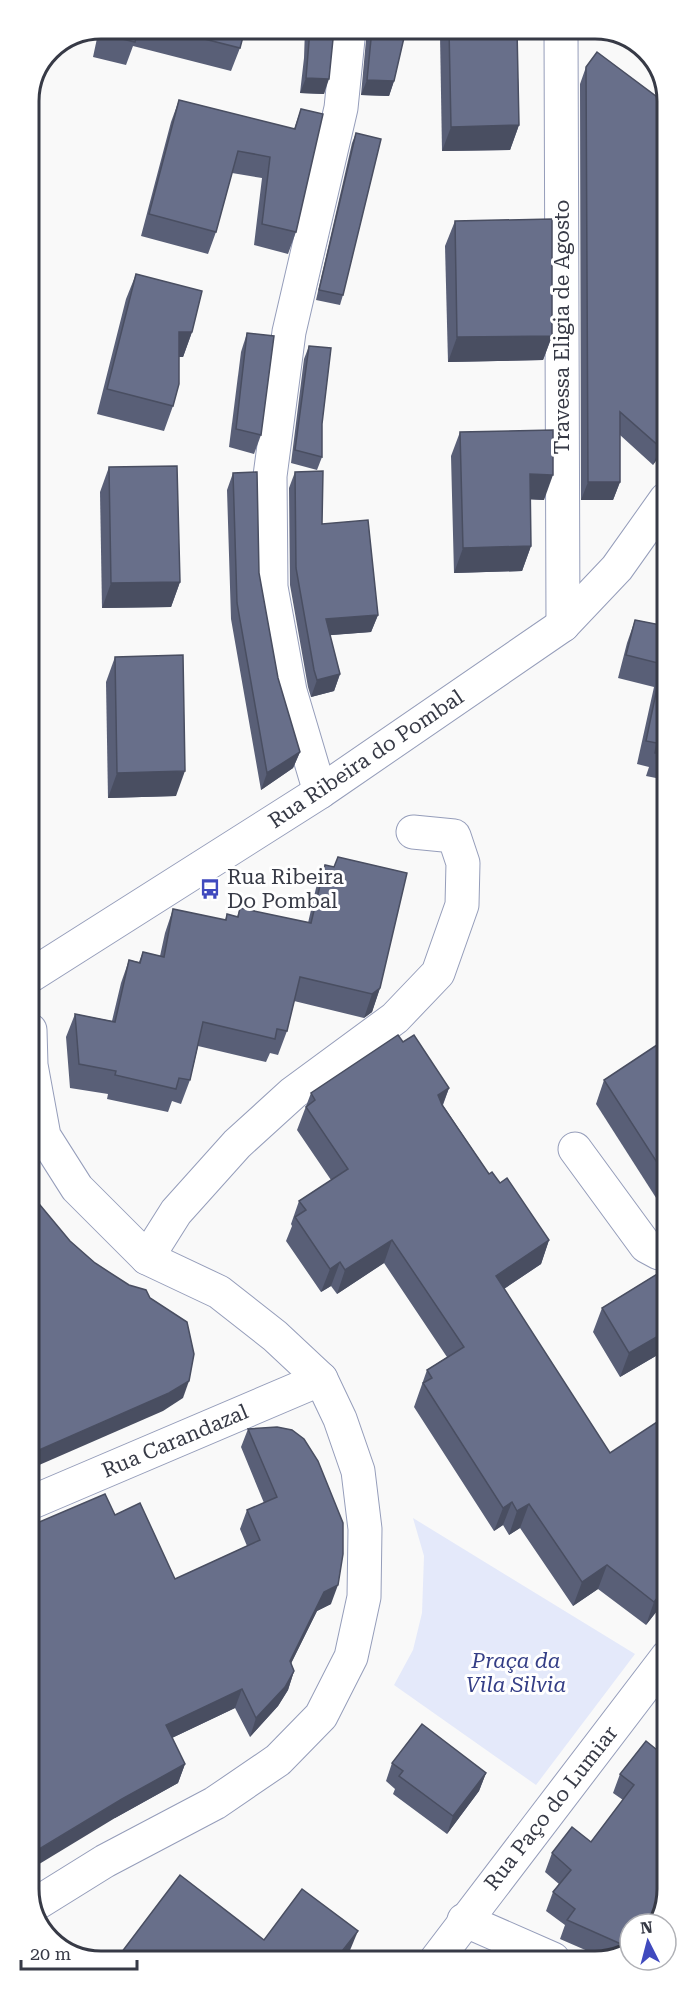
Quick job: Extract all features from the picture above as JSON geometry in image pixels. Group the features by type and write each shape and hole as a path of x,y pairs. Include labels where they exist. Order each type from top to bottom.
{"street":[{"path":"320,792 290,691 271,587 270,476 289,332 341,108 348,39"},
{"name":"Travessa Eligia de Agosto","path":"561,39 563,625"},
{"name":"Rua Ribeira do Pombal","path":"39,970 320,792 563,625 616,568 657,511"},
{"path":"147,1258 176,1212 237,1144 293,1093 395,1018 438,973 462,905 463,863 454,836 413,832"},
{"path":"39,1109 44,1136 77,1188 147,1258 219,1293 275,1336 321,1379 340,1419 358,1471 365,1529 364,1597 351,1657 321,1716 278,1760 215,1803 105,1861 41,1901"},
{"path":"575,1149 646,1246 657,1252"},
{"name":"Rua Carandazal","path":"39,1499 321,1379"},
{"name":"Rua Paço do Lumiar","path":"443,1951 657,1670"},
{"path":"465,1920 535,1951"}],"green space":[{"name":"Praça da Vila Silvia","path":"413,1518 635,1654 536,1785 394,1685 413,1650 422,1613 424,1556"}],"building":[{"path":"204,39 242,39 240,48"},
{"path":"309,39 333,39 329,79 306,78"},
{"path":"371,39 404,39 394,81 367,80"},
{"path":"449,39 517,39 519,125 451,127"},
{"path":"597,52 656,97 657,101 657,444 620,412 620,482 588,482 586,67"},
{"path":"179,100 295,129 301,109 323,114 296,232 262,224 270,157 238,151 216,232 149,214"},
{"path":"356,133 381,139 343,295 319,290"},
{"path":"552,219 552,336 457,337 455,221"},
{"path":"136,274 202,291 192,332 179,332 179,384 173,406 107,389"},
{"path":"247,333 274,336 261,435 236,429"},
{"path":"309,346 331,348 322,424 322,457 295,450"},
{"path":"553,430 553,475 530,474 531,546 463,548 460,432"},
{"path":"177,466 180,582 111,583 109,467"},
{"path":"323,471 322,524 368,520 378,615 326,619 340,674 317,680 296,568 295,472"},
{"path":"257,472 259,573 278,678 300,752 267,773 237,603 233,473"},
{"path":"635,620 657,624 657,663 626,655"},
{"path":"183,655 185,771 117,773 115,657"},
{"path":"657,688 657,743 646,741"},
{"path":"338,857 407,873 380,988 372,994 300,977 287,1031 277,1029 275,1039 203,1022 190,1080 179,1078 176,1089 115,1075 116,1071 79,1064 75,1014 115,1022 129,960 140,963 143,952 164,957 173,909 226,920 227,914 238,917 240,908 311,923 325,865 334,867"},
{"path":"398,1035 403,1042 414,1035 449,1088 438,1095 442,1105 489,1174 492,1172 500,1183 507,1178 549,1240 496,1276 610,1453 657,1422 657,1598 654,1602 607,1565 582,1582 529,1504 517,1511 512,1502 503,1508 423,1383 432,1378 427,1370 464,1347 392,1240 345,1270 340,1262 330,1269 295,1217 306,1210 299,1201 348,1169 306,1107 315,1100 311,1093"},
{"path":"657,1045 657,1162 604,1080"},
{"path":"39,1204 70,1241 95,1263 129,1285 146,1290 150,1298 187,1322 194,1354 189,1381 169,1393 39,1450"},
{"path":"657,1274 657,1337 629,1353 602,1308"},
{"path":"277,1427 292,1430 304,1439 318,1461 343,1523 343,1554 338,1585 324,1592 290,1661 294,1671 285,1687 256,1718 242,1689 166,1725 185,1764 39,1849 39,1522 105,1494 115,1515 140,1503 175,1579 260,1540 247,1510 277,1497 248,1429"},
{"path":"422,1724 486,1773 453,1816 399,1776 403,1771 392,1763"},
{"path":"646,1741 657,1750 656,1901 653,1912 618,1912 618,1943 567,1920 575,1909 553,1892 571,1870 552,1853 572,1827 591,1842 634,1785 620,1774"},
{"path":"180,1875 264,1940 302,1889 358,1931 342,1951 123,1951"}],"place":[{"name":"Rua Ribeira Do Pombal","path":"210,889"}]}
